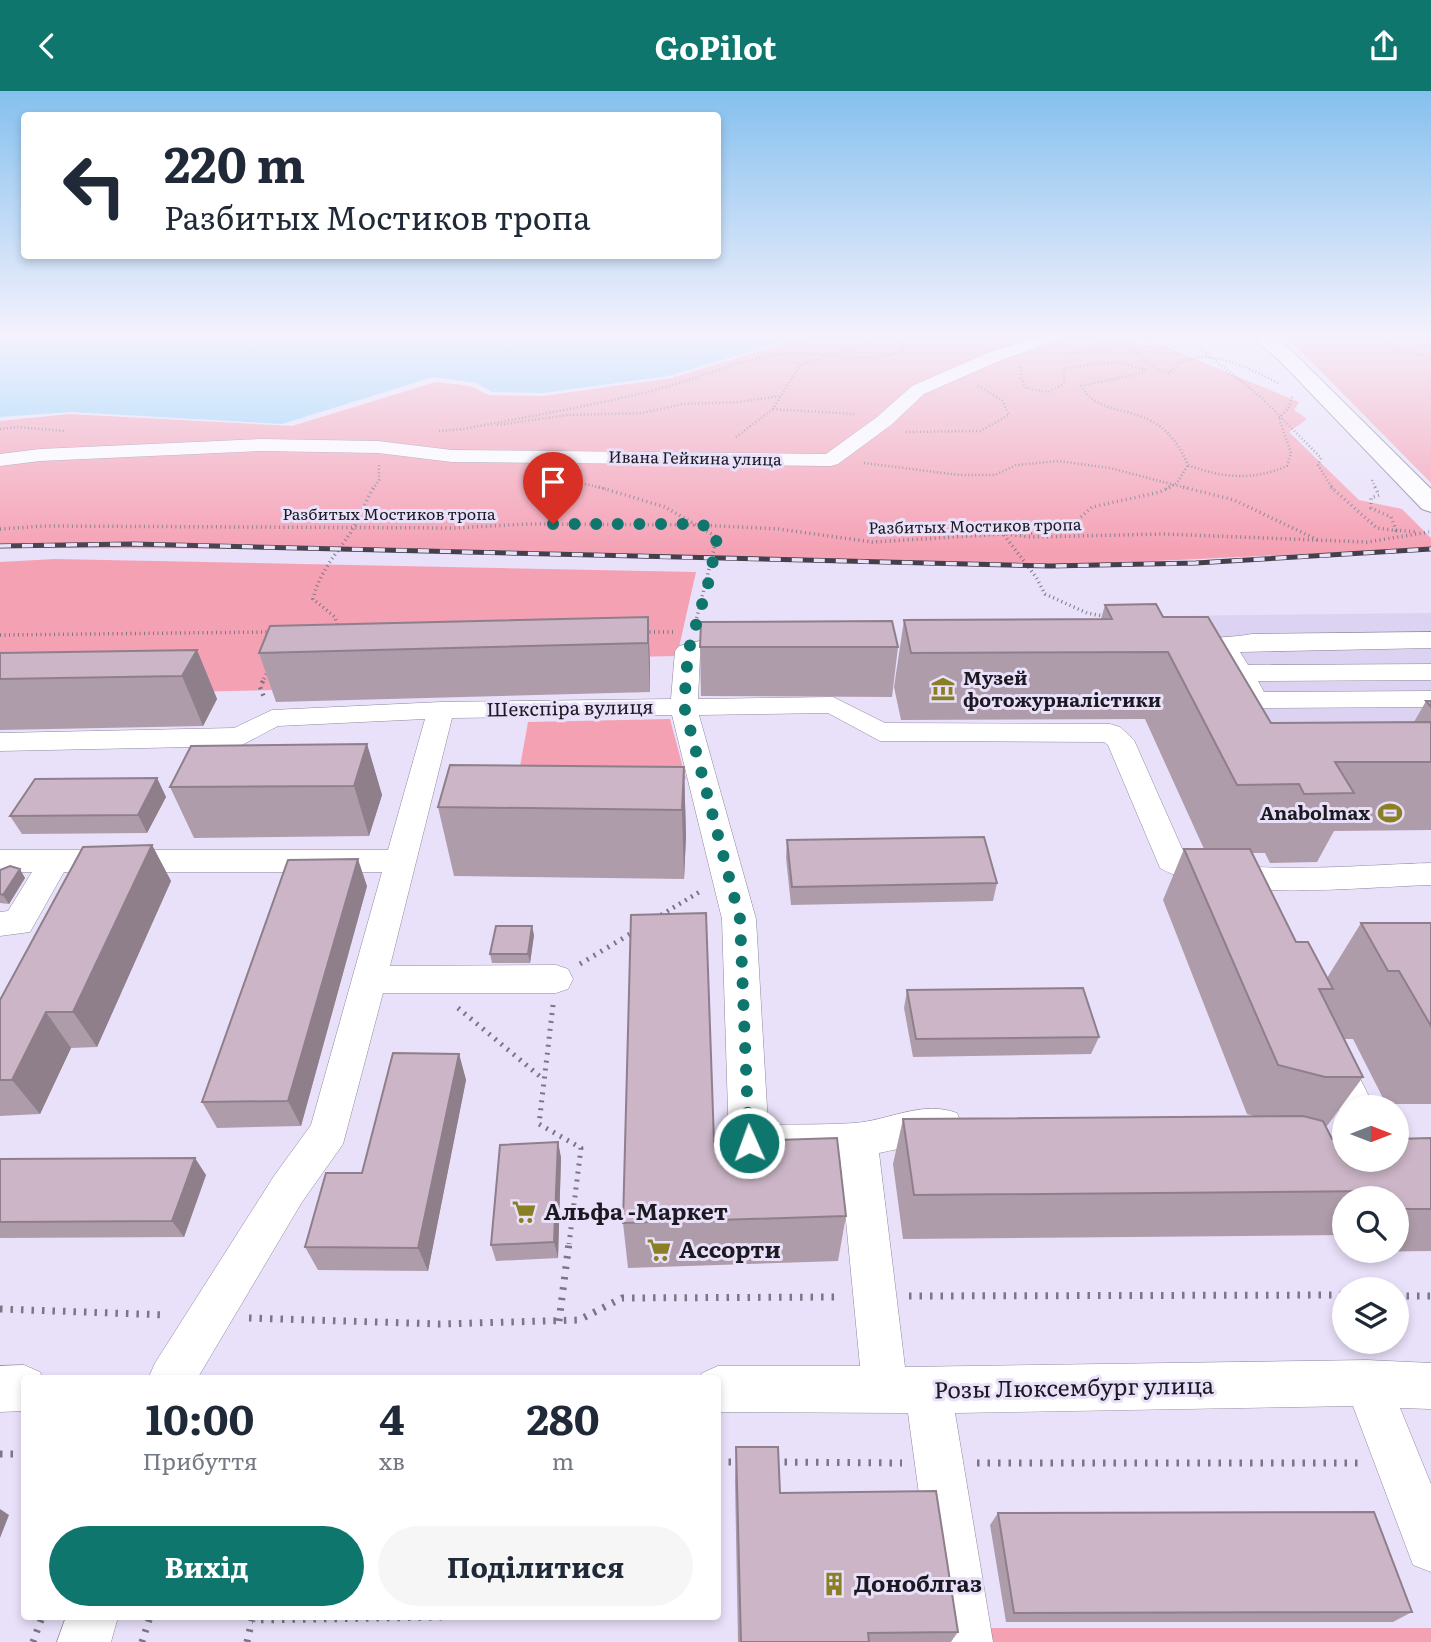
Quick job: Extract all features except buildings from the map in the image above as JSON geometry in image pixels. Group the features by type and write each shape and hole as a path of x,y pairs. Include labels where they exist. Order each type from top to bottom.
{"main road":[{"path":"1336,407 1431,503"}],"street":[{"path":"831,460 899,407"},
{"name":"Ивана Гейкина улица","path":"0,460 40,455 262,445 379,447 452,456 831,460"},
{"path":"773,638 745,637 691,642 684,706 698,816 728,875 740,919 749,1143 858,1140 926,1125 980,1125"},
{"path":"1232,660 1252,642 1431,640"},
{"path":"1149,647 1232,660 1431,672"},
{"path":"1232,660 1256,700 1431,699"},
{"name":"Шекспіра вулиця","path":"0,742 240,737 272,717 441,710 833,705 880,732 1111,733 1120,740 1171,860 1190,871 1242,878 1431,874"},
{"path":"174,1375 207,1318 329,1132 441,710"},
{"path":"0,861 401,861"},
{"path":"0,924 18,923 55,861"},
{"path":"1242,878 1260,914"},
{"path":"370,980 556,979"},
{"path":"1314,1023 1350,1095"},
{"path":"858,1140 875,1297 906,1390 939,1463 966,1642"},
{"path":"1367,1383 1431,1547"},
{"name":"Розы Люксембург улица","path":"721,1389 906,1390 1367,1383 1431,1386"},
{"path":"0,1389 21,1388"},
{"path":"84,1642 91,1620"}],"path":[{"path":"464,429 567,407"},
{"path":"432,432 568,415 642,413 668,407"},
{"path":"697,457 745,433 774,407"},
{"path":"1112,407 1148,417 1176,439 1188,465 1214,475 1241,477 1274,473 1287,466 1291,453 1279,418"},
{"path":"831,460 921,467 959,475 995,475 1016,465 1058,461 1110,468 1234,500 1322,542 1367,542 1429,533 1377,529 1361,511 1328,486 1318,465 1321,458 1270,407"},
{"path":"1279,418 1289,407"},
{"path":"0,429 17,427 67,431"},
{"path":"338,632 335,618 313,599 316,577 354,527 366,495 379,480 379,447"},
{"path":"1111,618 1087,613 1045,594 1041,580 1025,560 1009,548 1003,534 1052,532 1073,524 1092,507 1136,498 1173,485 1188,465"},
{"path":"1370,473 1379,495 1371,498 1371,507 1391,517 1399,531"},
{"path":"559,478 631,493 702,524 717,537 691,642 639,632"},
{"name":"Разбитых Мостиков тропа","path":"0,529 44,526 702,524 779,529 872,542 1003,534 1032,537 1221,535 1322,542"},
{"path":"0,635 285,632"},
{"path":"270,665 260,687 272,717"},
{"path":"659,916 728,875"},
{"path":"559,1321 581,1148 538,1124 556,979 648,923"},
{"path":"424,980 544,1079"},
{"path":"0,1310 440,1324 579,1320 622,1298 1332,1295"},
{"path":"1409,1296 1431,1296"},
{"path":"0,1454 21,1454"},
{"path":"721,1462 745,1462"},
{"path":"759,1462 1398,1463"},
{"path":"33,1642 41,1620"},
{"path":"142,1642 149,1620"},
{"path":"247,1642 252,1620"}],"shaded area":[{"path":"353,407 1296,407 1294,410 1307,419 1289,432 1359,500 1402,509 1431,538 1431,548 1052,566 455,549 0,548 0,421 69,414 292,426"},
{"path":"1356,407 1431,407 1431,483"},
{"path":"55,559 696,572 677,656 286,664 274,690 0,696 0,562"},
{"path":"1431,613 1431,749 1249,752 1171,616"},
{"path":"670,719 686,779 517,783 528,722"},
{"path":"981,1628 1431,1628 1431,1642 983,1642"}],"water":[{"path":"0,407 335,407 282,424 71,412 0,417"}],"railway":[{"path":"0,546 133,544 1051,566 1196,563 1431,549"}],"place":[{"name":"Музей фотожурналістики","path":"943,689"},
{"name":"Anabolmax","path":"1390,813"},
{"name":"Альфа -Маркет","path":"524,1212"},
{"name":"Ассорти","path":"659,1250"},
{"name":"Доноблгаз","path":"834,1584"}],"route":[{"path":"553,524 702,524 717,537 710,577 688,652 684,706 688,730 740,919 749,1143"}]}
